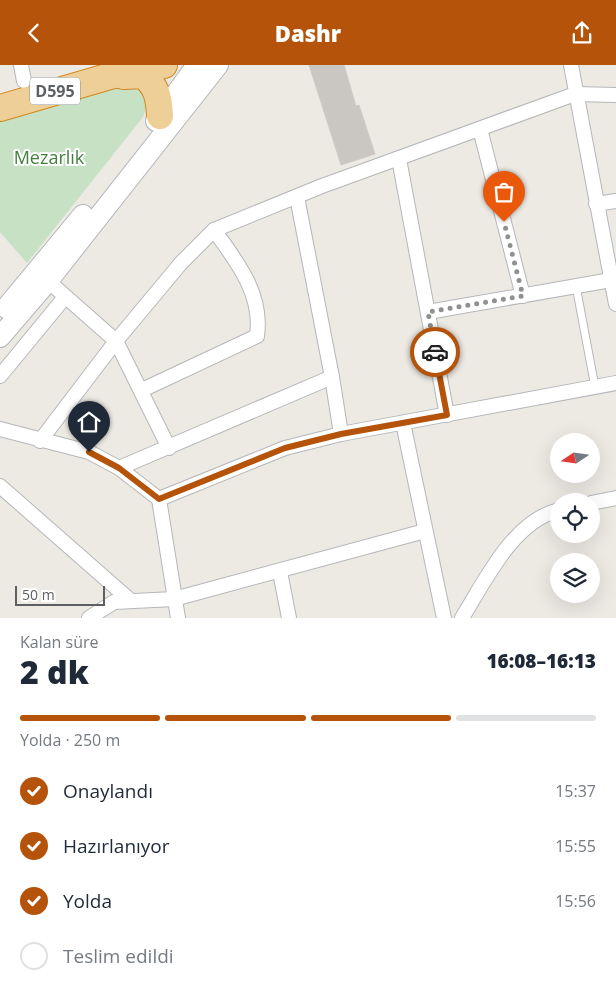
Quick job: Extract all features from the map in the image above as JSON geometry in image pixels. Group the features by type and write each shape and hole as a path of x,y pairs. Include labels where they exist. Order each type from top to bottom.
{"highway":[{"name":"D595","path":"15,79 81,65"},
{"name":"D595","path":"0,108 110,76 164,65"},
{"path":"110,76 143,75 153,83 159,95 160,115"}],"street":[{"path":"0,316 144,138 197,65"},
{"path":"0,337 48,281 218,65"},
{"path":"571,65 616,304"},
{"path":"40,441 116,341 180,263 214,230 297,197 575,94 616,95"},
{"path":"480,129 523,296"},
{"path":"399,159 447,415"},
{"path":"297,197 332,377 341,434"},
{"path":"596,204 616,201"},
{"path":"142,390 257,336 256,304 249,282 214,230"},
{"path":"428,312 610,280"},
{"path":"48,281 116,341 142,390 169,448"},
{"path":"0,376 65,297"},
{"path":"119,468 332,377"},
{"path":"159,499 285,448 341,434 616,383"},
{"path":"402,423 444,618"},
{"path":"0,429 40,441 89,452 119,468 159,499 178,618"},
{"path":"0,486 131,601"},
{"path":"600,501 616,498"},
{"path":"462,618 508,544 545,513 550,512"},
{"path":"89,618 114,602 174,599 280,572 425,531"},
{"path":"280,572 289,618"}],"lane":[{"path":"576,286 595,387"}],"green space":[{"name":"Mezarlık","path":"125,85 142,87 147,105 143,117 27,263 0,232 0,121 99,90"}],"building":[{"path":"309,65 344,65 356,106 359,105 375,154 341,165"}],"way so far":[{"path":"435,352 428,312 523,296 504,222"}],"route":[{"path":"89,452 119,468 159,499 285,448 341,434 447,415 435,352"}]}
